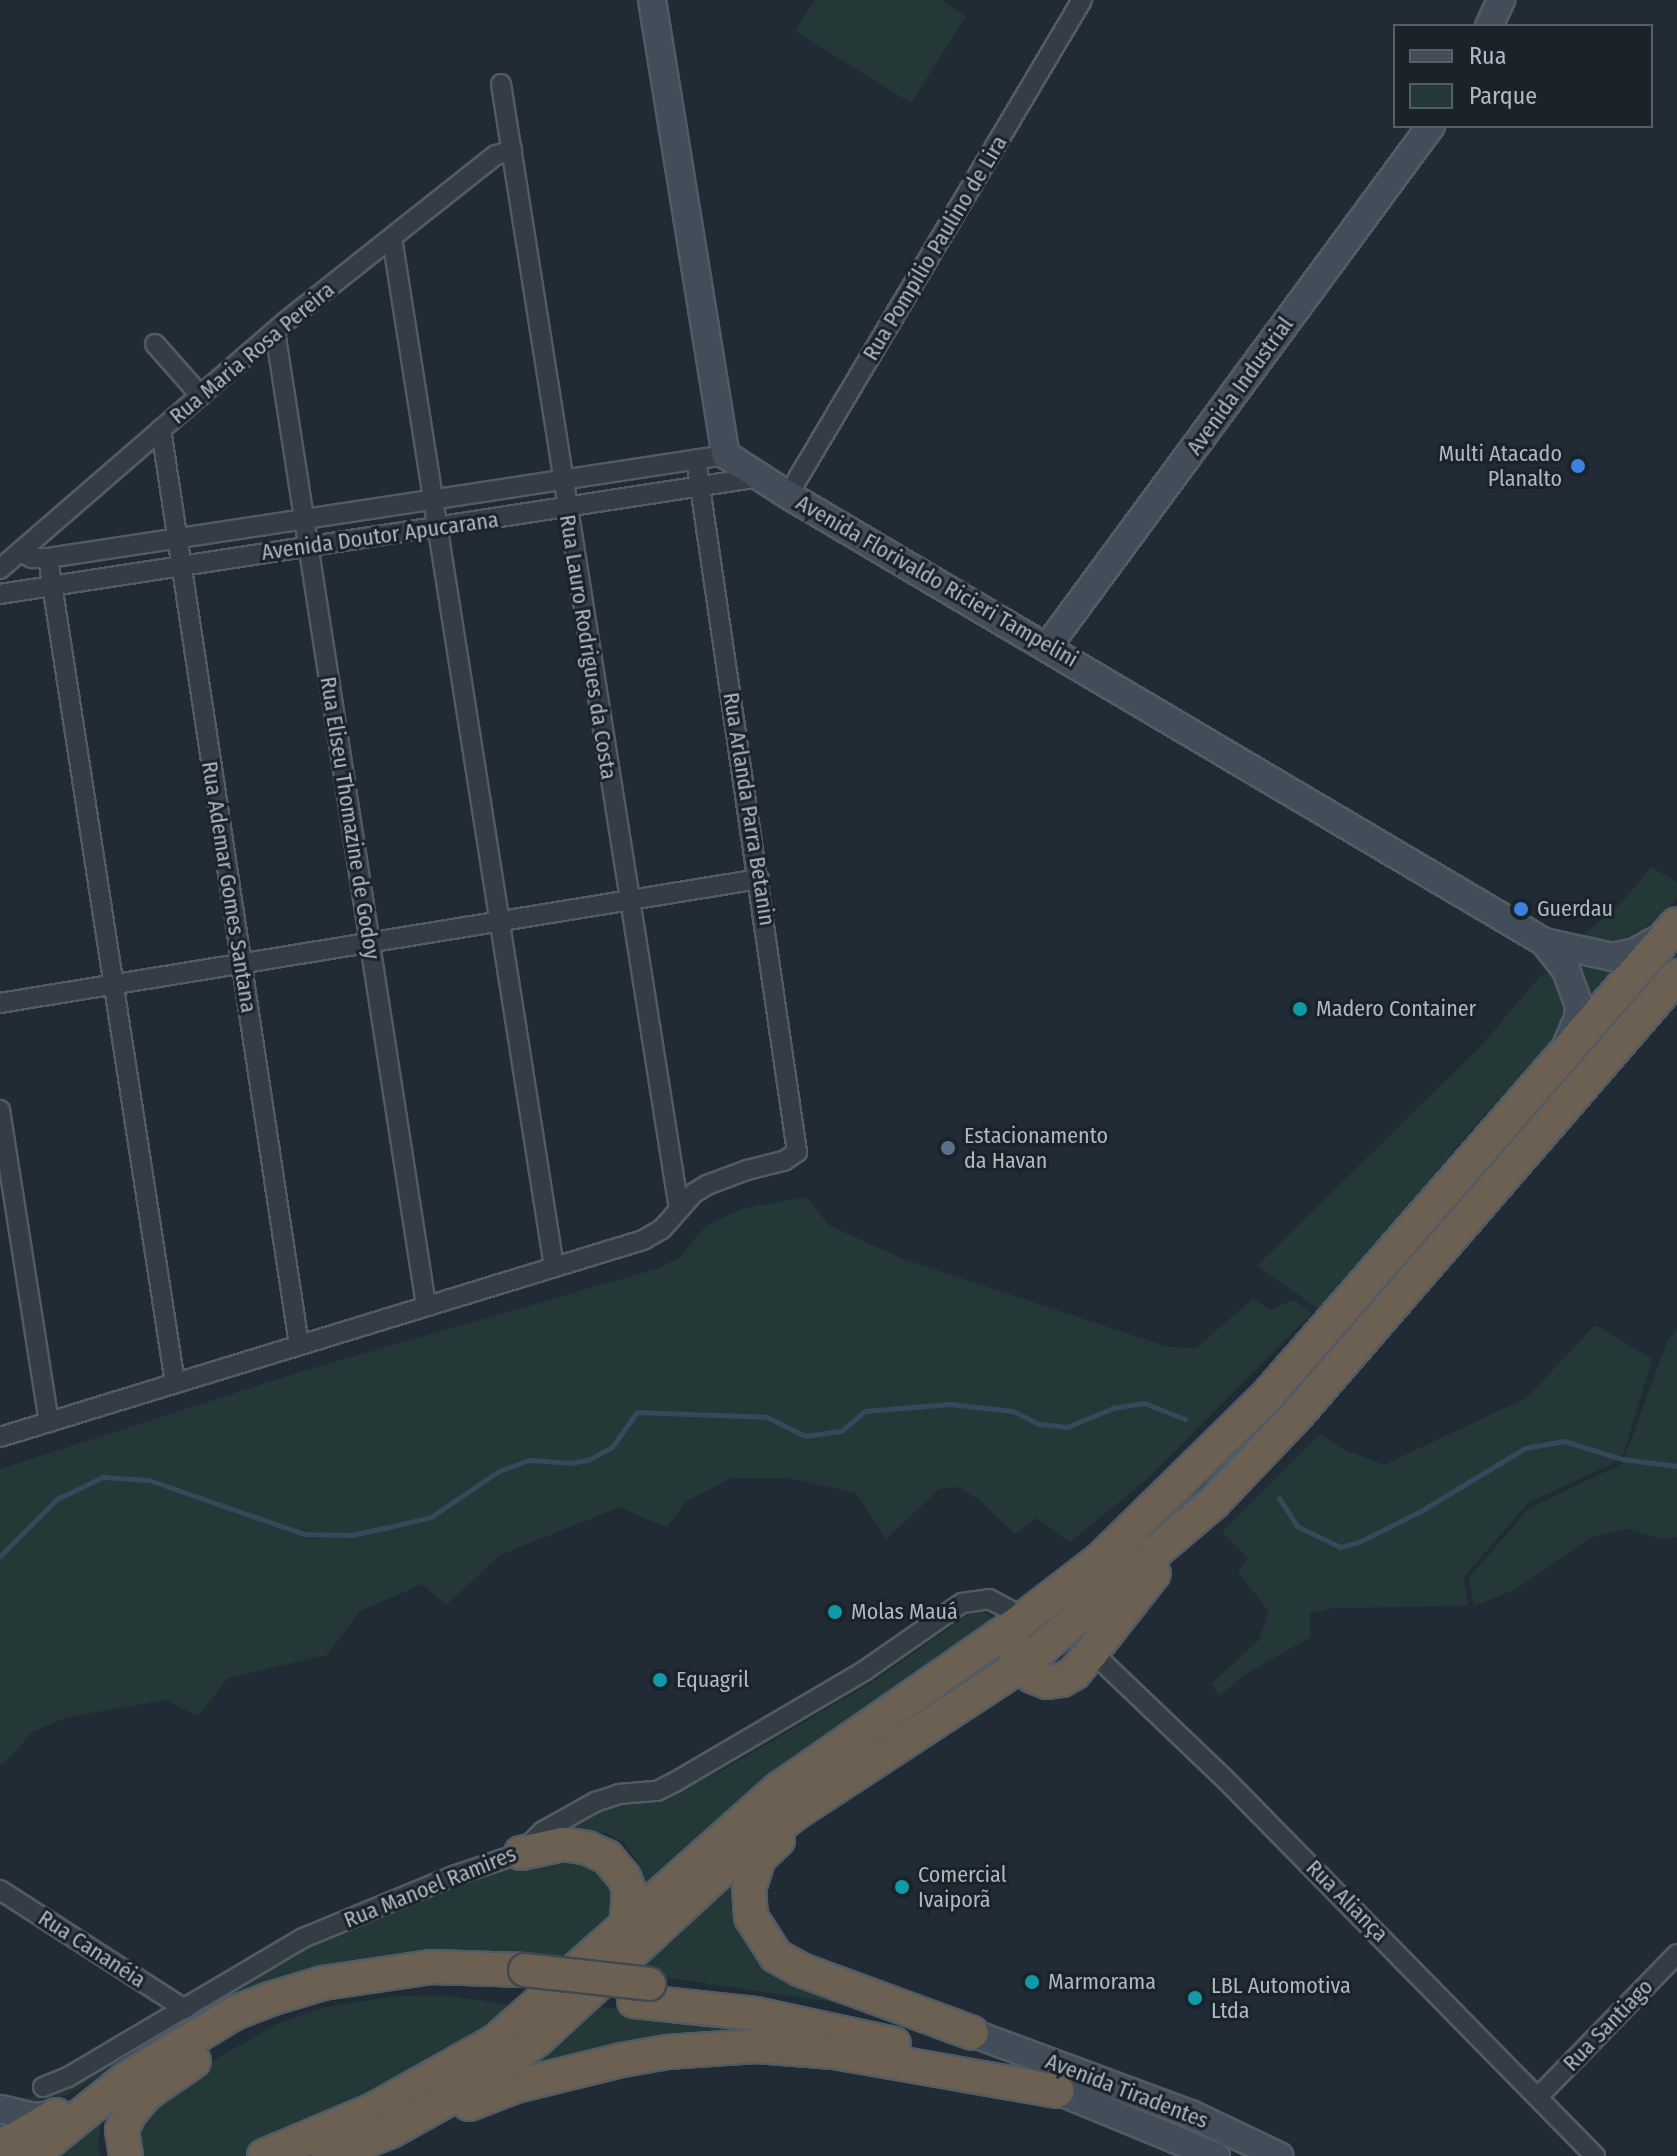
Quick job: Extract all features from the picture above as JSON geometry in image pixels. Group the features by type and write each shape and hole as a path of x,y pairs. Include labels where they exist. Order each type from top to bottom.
{"highway":[{"path":"264,2156 375,2109 496,2041 779,1789 1019,1645 1101,1559 1267,1396 1673,928"},
{"path":"1019,1645 1039,1679 1062,1680 1074,1673 1214,1502 1296,1416 1677,976"},
{"path":"972,2033 801,1970 776,1956 751,1917 749,1888 759,1858 865,1768 1019,1645 1214,1502"},
{"path":"391,2131 483,2080 538,2039 720,1871 797,1812 865,1768"},
{"path":"521,1853 563,1844 587,1848 607,1857 624,1877 629,1890 627,1922"},
{"path":"31,2156 126,2079 234,2013 323,1983 432,1967 642,1993 842,2030 1058,2091"},
{"path":"126,2156 122,2130 130,2113 146,2094 218,2046 272,2019 328,1999 420,1984 524,1979"},
{"path":"642,1993 758,1996 972,2033"},
{"path":"328,2156 516,2086 667,2052 711,2048 800,2048 1058,2091"},
{"path":"0,2148 52,2100 126,2079"}],"street":[{"path":"652,0 726,455"},
{"name":"Rua Pompílio Paulino de Lira","path":"788,495 1082,0"},
{"path":"1490,24 1501,0"},
{"name":"Rua Lauro Rodrigues da Costa","path":"501,84 561,479 679,1209"},
{"name":"Avenida Industrial","path":"1048,646 1430,128"},
{"name":"Rua Maria Rosa Pereira","path":"0,569 275,331 496,155 512,150"},
{"path":"392,238 554,1267"},
{"name":"Rua Eliseu Thomazine de Godoy","path":"275,331 426,1305"},
{"path":"155,344 201,396"},
{"name":"Rua Ademar Gomes Santana","path":"161,429 178,537 179,566 299,1345"},
{"name":"Avenida Doutor Apucarana","path":"21,552 32,558 48,558 726,455"},
{"name":"Avenida Florivaldo Ricieri Tampelini","path":"726,455 788,495 1544,942 1612,957 1635,952 1673,928"},
{"name":"Rua Arlanda Parra Betanin","path":"679,1209 707,1185 792,1158 797,1152 798,1140 696,459"},
{"name":"Avenida Doutor Apucarana","path":"0,594 760,477"},
{"path":"48,558 175,1383"},
{"path":"0,1003 759,879"},
{"name":"Avenida Florivaldo Ricieri Tampelini","path":"1544,942 1566,970 1579,1005 1574,1032 1556,1063"},
{"path":"0,1110 49,1422"},
{"path":"0,1437 643,1240 662,1229 679,1209"},
{"name":"Rua Manoel Ramires","path":"52,2100 68,2077 303,1938 456,1875 521,1853 543,1831 595,1802 619,1794 657,1791 864,1671 962,1603 989,1599 1008,1609 1019,1645"},
{"name":"Rua Aliança","path":"1092,1652 1224,1778 1595,2156"},
{"name":"Rua Cananéia","path":"0,1890 185,2009"},
{"name":"Rua Santiago","path":"1539,2096 1677,1954"},
{"name":"Avenida Tiradentes","path":"972,2033 1186,2126 1216,2156"},
{"name":"Avenida Tiradentes","path":"1058,2091 1186,2126 1279,2156"},
{"path":"0,2109 36,2117 52,2100"}],"green space":[{"path":"815,0 941,0 966,16 911,103 795,31"},
{"path":"1651,867 1677,882 1677,899 1664,913 1642,930 1617,941 1594,945 1576,942 1622,902"},
{"path":"1677,940 1677,963 1204,1498 1114,1567"},
{"path":"1572,960 1620,966 1590,1002"},
{"path":"1549,973 1564,991 1567,1012 1558,1036 1471,1130 1320,1310 1257,1266 1483,1044 1540,976"},
{"path":"807,1197 828,1225 903,1259 1168,1347 1196,1348 1253,1299 1271,1310 1293,1300 1312,1313 1146,1480 1070,1542 1036,1518 1015,1534 978,1499 958,1487 939,1489 886,1539 856,1493 788,1478 731,1478 685,1502 667,1528 620,1507 500,1555 446,1605 422,1584 360,1611 327,1655 228,1678 198,1716 166,1700 68,1717 32,1732 4,1764 0,1764 0,1469 303,1371 656,1269 679,1258 706,1226 741,1209"},
{"path":"1595,1325 1652,1359 1622,1459 1528,1503 1463,1578 1468,1606 1333,1608 1310,1613 1311,1637 1242,1676 1220,1696 1211,1684 1259,1640 1269,1612 1238,1572 1248,1558 1222,1532 1320,1434 1345,1450 1384,1465 1528,1397"},
{"path":"1677,1330 1677,1536 1667,1540 1627,1529 1592,1537 1515,1589 1474,1606 1469,1578 1529,1508 1622,1464 1668,1340"},
{"path":"982,1611 1002,1625 645,1891 641,1867 624,1842 605,1833 579,1834 573,1830 575,1823 610,1803 658,1799 721,1771 874,1681 969,1614"},
{"path":"578,1853 612,1875 617,1918 574,1964 457,1956 171,2037 49,2104 40,2106 0,2098 0,2093 26,2098 43,2095 295,1951 329,1936 532,1859"},
{"path":"740,1866 744,1934 867,2007 628,1972"},
{"path":"442,1995 521,2006 481,2042 316,2127 244,2156 140,2156 136,2124 200,2068 275,2025 324,2007 398,1996"},
{"path":"599,2007 700,2016 796,2031 697,2032 629,2042 532,2066"},
{"path":"104,2110 97,2147 101,2156 44,2156"}],"waterway":[{"path":"0,1556 57,1499 103,1477 149,1480 304,1534 351,1535 385,1528 431,1517 499,1471 530,1460 569,1463 588,1460 612,1447 637,1412 767,1417 805,1436 841,1431 865,1411 950,1404 1013,1411 1039,1424 1067,1427 1113,1408 1144,1403 1185,1419"},
{"path":"1279,1498 1297,1526 1340,1547 1359,1542 1419,1512 1525,1448 1564,1441 1622,1459 1677,1466"}],"place":[{"name":"Multi Atacado Planalto","path":"1578,466"},
{"name":"Guerdau","path":"1521,909"},
{"name":"Madero Container","path":"1300,1009"},
{"name":"Estacionamento da Havan","path":"948,1148"},
{"name":"Molas Mauá","path":"835,1612"},
{"name":"Equagril","path":"660,1680"},
{"name":"Comercial Ivaiporã","path":"902,1887"},
{"name":"Marmorama","path":"1032,1982"},
{"name":"LBL Automotiva Ltda","path":"1195,1998"}]}
